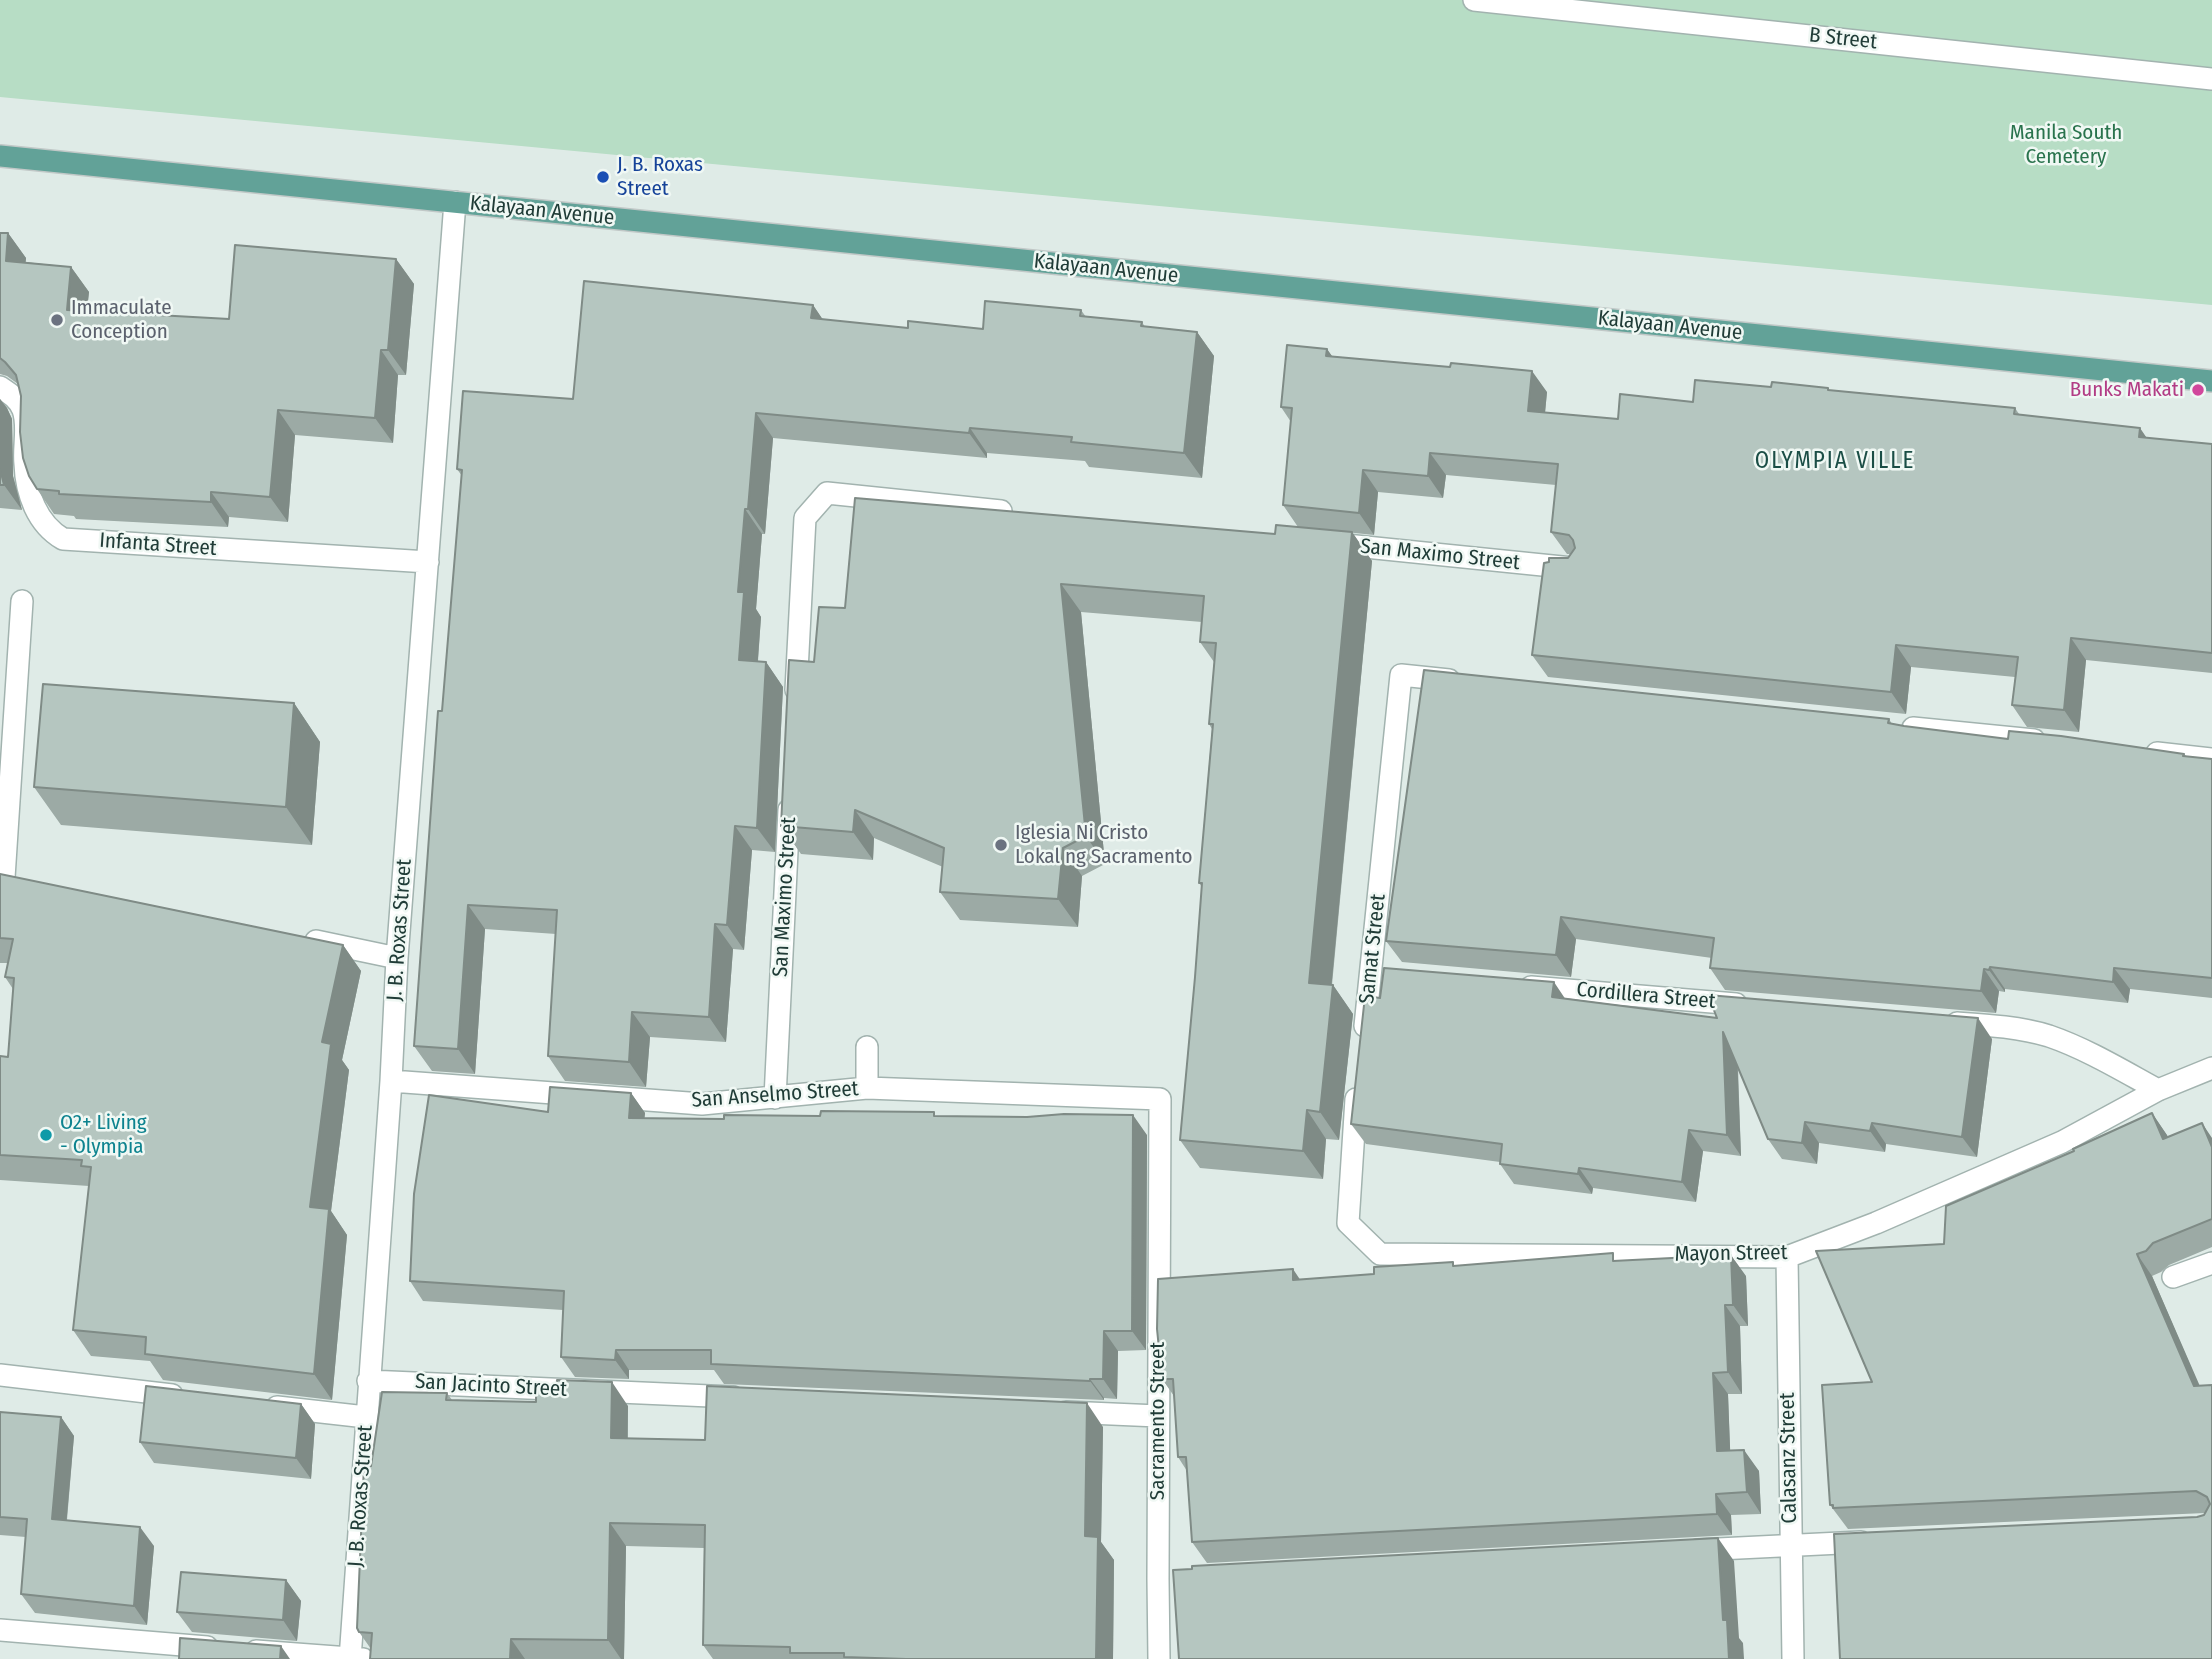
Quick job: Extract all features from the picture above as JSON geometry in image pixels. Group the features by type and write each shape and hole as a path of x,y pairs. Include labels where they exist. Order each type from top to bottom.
{"main road":[{"name":"Kalayaan Avenue","path":"0,156 2212,381"}],"street":[{"name":"B Street","path":"1474,0 1548,4 2212,79"},
{"name":"J. B. Roxas Street","path":"350,1659 391,1081 397,958 455,202"},
{"name":"Infanta Street","path":"0,387 13,396 22,409 25,421 24,465 38,514 50,532 62,539 428,562"},
{"path":"794,711 804,518 827,493 1021,513"},
{"name":"San Maximo Street","path":"1313,542 1577,568"},
{"path":"0,939 12,879 22,601"},
{"name":"Samat Street","path":"1362,1051 1378,973 1401,674 1470,682"},
{"path":"1896,726 2061,743"},
{"path":"2143,752 2212,759"},
{"name":"San Maximo Street","path":"775,1098 790,794"},
{"path":"302,939 397,958"},
{"name":"Cordillera Street","path":"1508,985 1753,1005"},
{"path":"1931,1020 1999,1026 2049,1036 2158,1090"},
{"path":"867,1047 867,1088"},
{"name":"Mayon Street","path":"1358,1076 1348,1223 1380,1254 1787,1256 1876,1223 2062,1142 2158,1090 2212,1068"},
{"name":"San Anselmo Street","path":"391,1081 702,1104 867,1088 1160,1099"},
{"name":"Sacramento Street","path":"1159,1659 1160,1099"},
{"name":"Calasanz Street","path":"1787,1256 1793,1659"},
{"path":"2172,1277 2212,1263"},
{"path":"0,1376 190,1397"},
{"name":"San Jacinto Street","path":"368,1381 756,1398"},
{"path":"257,1405 366,1418"},
{"path":"1047,1411 1158,1416"},
{"path":"1680,1551 1885,1541"},
{"path":"1158,1579 1185,1577"},
{"path":"0,1630 363,1659"}],"green space":[{"name":"Manila South Cemetery","path":"0,0 2212,0 2212,305 0,97"}],"building":[{"path":"0,233 8,233 6,261 71,267 67,310 229,319 235,245 396,259 388,350 381,350 375,418 278,410 270,497 211,492 211,502 59,494 59,491 37,489 23,458 20,432 21,396 16,375 0,358"},
{"path":"584,281 813,305 811,318 908,328 908,321 983,329 985,301 1081,310 1080,316 1142,322 1141,326 1197,332 1184,453 1071,442 1072,437 970,428 969,433 756,413 738,592 744,592 739,660 766,662 757,828 735,826 727,925 715,924 709,1017 632,1012 629,1062 548,1056 557,910 468,905 458,1049 414,1046 438,711 442,711 462,470 457,469 463,391 573,399"},
{"path":"1287,345 1327,349 1326,356 1532,371 1528,411 1618,419 1620,394 1693,402 1695,380 1771,387 1772,382 2015,408 2014,414 2140,428 2139,437 2212,444 2212,653 2071,638 2064,710 2012,705 2018,657 1896,645 1891,692 1532,655 1544,563 1549,562 1549,558 1568,558 1575,548 1569,535 1551,532 1558,464 1430,453 1428,476 1363,470 1359,513 1283,505 1292,408 1281,407"},
{"path":"0,469 4,485 0,485"},
{"path":"855,498 1275,534 1276,525 1352,532 1309,983 1333,985 1320,1112 1307,1110 1303,1151 1180,1140 1213,724 1209,724 1216,643 1200,642 1204,596 1061,584 1086,836 1063,848 1058,899 940,892 944,848 855,810 853,832 781,826 789,660 814,662 819,607 845,608"},
{"path":"1424,670 1889,719 1888,723 1904,726 2008,739 2009,731 2061,736 2212,759 2212,978 2114,968 2113,982 1990,967 1989,970 1984,969 1981,991 1710,968 1714,938 1561,917 1556,955 1386,941"},
{"path":"43,684 294,703 286,807 34,787"},
{"path":"0,874 343,945 322,1042 331,1044 310,1207 329,1209 314,1374 145,1354 146,1337 73,1330 91,1167 81,1166 82,1160 0,1155 0,1056 8,1057 14,978 5,977 13,939 0,938"},
{"path":"1384,968 1554,982 1552,997 1717,1018 1708,995 1978,1018 1962,1137 1872,1123 1870,1131 1805,1122 1802,1143 1768,1139 1723,1032 1727,1135 1689,1130 1682,1182 1579,1168 1578,1174 1500,1164 1502,1144 1351,1124 1365,996 1380,998"},
{"path":"550,1087 631,1093 629,1118 820,1116 821,1111 934,1112 934,1116 1133,1115 1132,1331 1104,1331 1103,1379 1090,1381 711,1364 711,1350 616,1350 615,1360 561,1357 564,1291 410,1281 414,1194 429,1095 548,1112"},
{"path":"2152,1113 2163,1139 2202,1123 2212,1147 2212,1219 2153,1243 2146,1251 2137,1254 2194,1386 2212,1385 2212,1659 1840,1659 1834,1534 2204,1515 2210,1504 2207,1497 2196,1491 1833,1508 1833,1505 1830,1505 1822,1385 1872,1382 1816,1251 1944,1244 1946,1206 2074,1151 2073,1149"},
{"path":"1613,1253 1613,1261 1731,1255 1733,1305 1725,1305 1728,1372 1713,1373 1717,1451 1744,1450 1747,1492 1716,1494 1717,1514 1192,1542 1186,1457 1178,1457 1173,1379 1162,1379 1157,1329 1158,1279 1293,1269 1293,1280 1374,1274 1374,1267 1453,1262 1453,1266"},
{"path":"557,1380 612,1382 611,1438 705,1440 707,1386 1087,1403 1085,1536 1098,1537 1096,1659 844,1657 844,1653 790,1653 790,1647 703,1645 705,1525 610,1523 608,1640 511,1639 510,1659 370,1659 372,1633 359,1632 357,1628 364,1465 371,1466 382,1392 447,1393 446,1400 536,1402 536,1391 556,1392"},
{"path":"146,1386 301,1404 296,1458 140,1442"},
{"path":"0,1412 61,1417 52,1519 140,1527 134,1606 21,1594 27,1519 0,1517"},
{"path":"1718,1538 1723,1620 1727,1620 1729,1659 1179,1659 1173,1570 1192,1569 1192,1566"},
{"path":"181,1572 286,1580 283,1620 177,1612"},
{"path":"180,1638 281,1646 280,1659 179,1659"}],"place":[{"name":"J. B. Roxas Street","path":"603,177"},
{"name":"Immaculate Conception","path":"57,320"},
{"name":"Bunks Makati","path":"2198,390"},
{"name":"Iglesia Ni Cristo Lokal ng Sacramento","path":"1001,845"},
{"name":"O2+ Living - Olympia","path":"46,1135"}],"district":[{"name":"OLYMPIA VILLE","path":"1835,462"}]}
